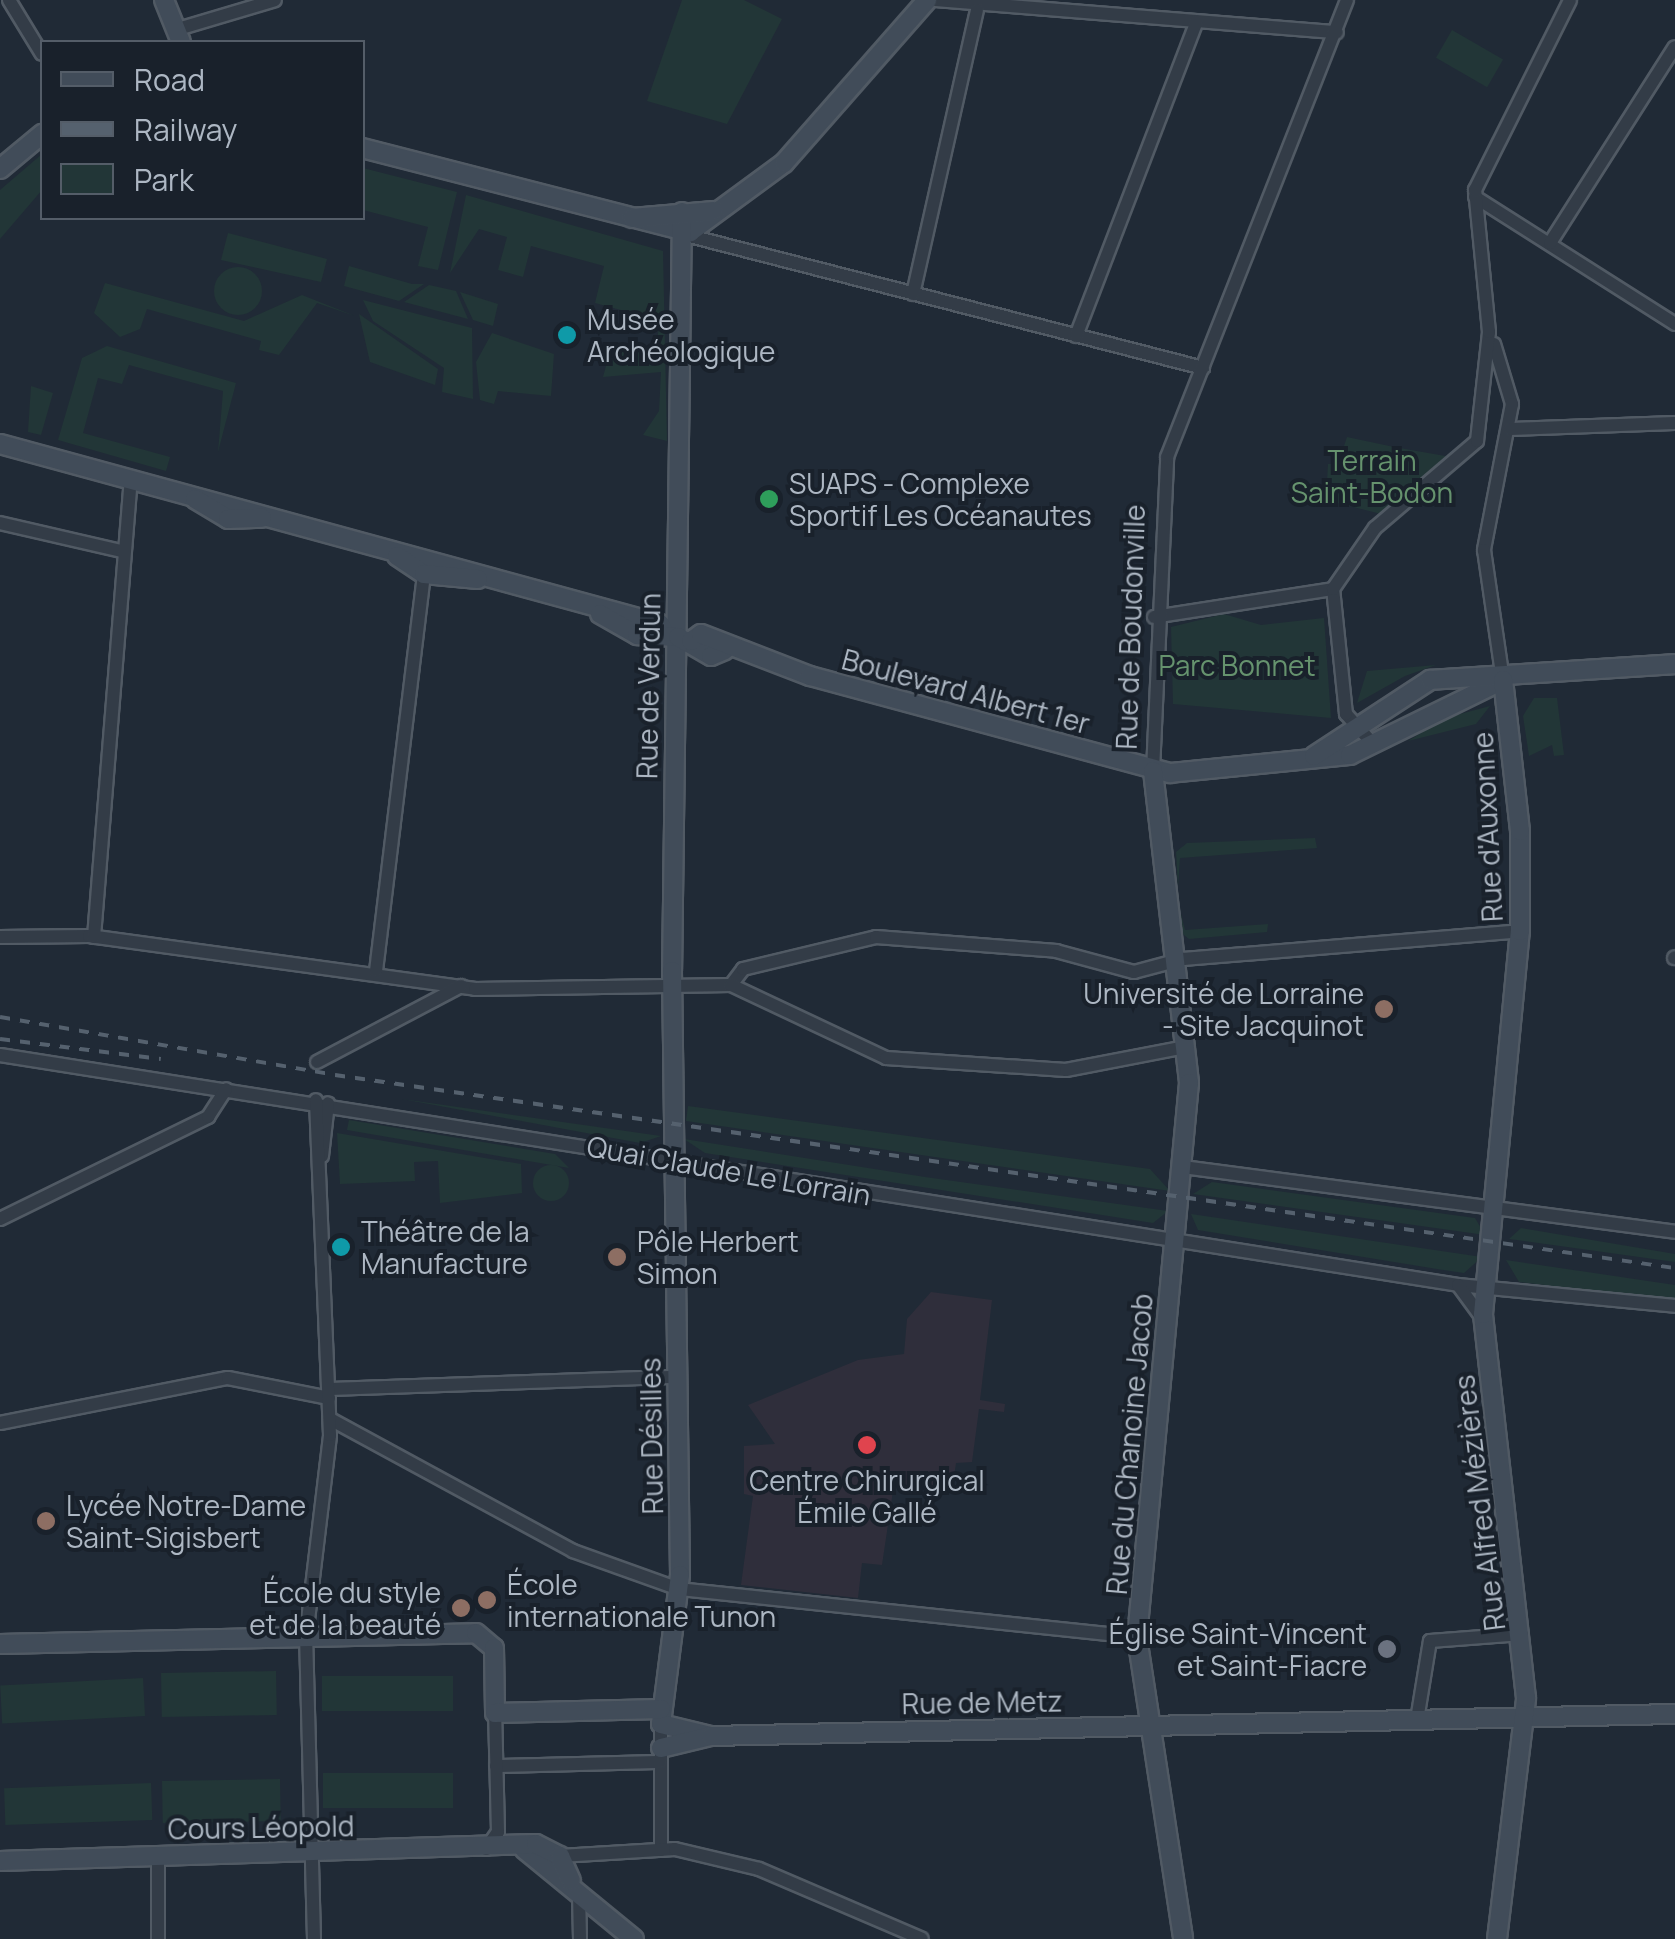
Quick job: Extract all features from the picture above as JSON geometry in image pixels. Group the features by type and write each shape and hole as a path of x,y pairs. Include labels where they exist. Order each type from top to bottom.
{"main road":[{"path":"164,0 180,36"},
{"path":"365,149 682,234 784,163 927,0"},
{"path":"0,169 40,136"},
{"path":"632,218 714,211"},
{"name":"Rue de Verdun","path":"673,1160 682,212"},
{"name":"Boulevard Albert 1er","path":"0,444 397,556 424,574 478,579"},
{"name":"Boulevard Albert 1er","path":"397,556 415,554 478,579 600,614 611,628 678,637 701,634 725,650 1153,771 1314,756 1374,745 1502,680"},
{"path":"1314,756 1430,680 1502,680 1675,664"},
{"name":"Rue d'Auxonne","path":"1487,1285 1520,931 1512,756 1502,680"},
{"name":"Rue de Boudonville","path":"1153,771 1185,1048 1183,1167"},
{"name":"Rue Désilles","path":"661,1716 679,1589 673,1160"},
{"name":"Rue du Chanoine Jacob","path":"1183,1167 1138,1637 1183,1939"},
{"name":"Rue Alfred Mézières","path":"1487,1285 1484,1320 1522,1634 1526,1716 1497,1939"},
{"path":"0,1644 476,1633 486,1642 495,1713 661,1716 711,1736"},
{"name":"Rue de Metz","path":"711,1736 1675,1714"},
{"path":"661,1755 711,1736"},
{"name":"Cours Léopold","path":"0,1861 484,1851 536,1844 560,1856"},
{"path":"519,1849 575,1885"},
{"path":"560,1856 575,1885 620,1935"}],"street":[{"path":"9,0 40,51"},
{"path":"180,36 275,0"},
{"path":"936,0 977,10 1337,32"},
{"name":"Rue de Boudonville","path":"1153,771 1154,617 1165,467 1347,0"},
{"path":"1374,745 1346,710 1334,589 1374,528 1473,448 1489,384 1490,332 1474,197 1570,0"},
{"path":"913,294 977,10"},
{"path":"1076,336 1196,21"},
{"path":"1550,243 1675,48"},
{"path":"1474,197 1675,324"},
{"path":"682,234 1204,368"},
{"name":"Rue d'Auxonne","path":"1490,332 1508,385 1510,429 1484,550 1502,680"},
{"path":"1489,384 1508,385"},
{"path":"1510,429 1675,422"},
{"path":"94,937 120,550 131,481"},
{"path":"0,523 120,550"},
{"path":"376,972 424,574"},
{"path":"1154,617 1334,589"},
{"path":"731,985 742,969 876,937 1056,951 1134,972 1172,961 1520,931"},
{"path":"0,937 94,937 461,986 673,989 731,985 886,1058 1066,1070 1185,1048"},
{"path":"317,1062 461,986"},
{"name":"Quai Claude Le Lorrain","path":"0,1055 322,1101 1458,1285 1675,1306"},
{"path":"0,1219 208,1117 226,1089"},
{"path":"314,1939 306,1637 330,1418 322,1101"},
{"path":"1183,1167 1675,1232"},
{"path":"1458,1285 1484,1320"},
{"path":"0,1424 228,1378 329,1394 678,1377"},
{"path":"330,1418 572,1551 679,1589 1138,1637"},
{"path":"1417,1720 1430,1642 1522,1634"},
{"path":"484,1851 498,1832 495,1713"},
{"path":"661,1716 661,1850"},
{"path":"496,1766 661,1755"},
{"path":"498,1832 519,1849"},
{"path":"560,1856 661,1850 759,1869 922,1939"},
{"path":"158,1856 158,1939"},
{"path":"575,1885 580,1939"}],"shaded area":[{"name":"Centre Chirurgical Émile Gallé","path":"931,1292 992,1300 980,1400 1005,1404 1004,1412 979,1409 972,1462 956,1463 952,1491 894,1484 882,1565 862,1563 858,1598 741,1585 753,1496 744,1494 744,1446 775,1444 748,1405 858,1360 904,1354 907,1319"}],"green space":[{"path":"682,0 744,0 782,19 727,124 647,101"},
{"path":"1452,30 1503,60 1487,87 1436,58"},
{"path":"40,156 40,192 0,239 0,190"},
{"path":"365,169 457,192 438,270 418,266 428,227 365,211"},
{"path":"466,195 663,251 667,441 643,435 659,411 661,372 603,377 612,344 653,354 661,321 595,303 604,266 531,246 523,277 498,270 507,237 479,229 450,273"},
{"path":"228,233 327,259 321,282 221,260"},
{"path":"349,266 424,284 399,301 344,286"},
{"path":"238,267 255,274 262,291 255,308 238,315 221,308 214,291 221,274"},
{"path":"105,283 244,321 302,295 355,316 317,303 279,355 259,350 261,341 147,309 140,329 120,337 94,313"},
{"path":"429,285 456,291 468,319 404,302"},
{"path":"460,292 498,304 493,326 473,320"},
{"path":"363,300 472,328 473,399 442,392 444,368 373,321"},
{"path":"359,314 438,369 435,385 370,362"},
{"path":"492,333 554,354 551,396 498,391 494,404 480,400 476,362"},
{"path":"107,346 236,383 218,452 223,391 129,365 122,384 98,378 83,433 170,457 166,471 58,440 82,358"},
{"path":"31,386 53,393 41,435 28,432"},
{"name":"Terrain Saint-Bodon","path":"1347,437 1451,457 1381,514 1326,500 1328,464 1338,464"},
{"name":"Parc Bonnet","path":"1224,614 1261,625 1324,618 1331,718 1173,704 1171,627"},
{"path":"1436,665 1405,676 1357,703 1367,671"},
{"path":"1534,698 1557,698 1564,755 1554,756 1552,745 1529,756 1523,716"},
{"path":"1490,706 1476,724 1408,741 1445,718"},
{"path":"1315,838 1317,848 1180,858 1178,887 1176,852 1187,843"},
{"path":"1178,902 1185,930 1268,924 1267,932 1189,939 1179,931"},
{"path":"402,1099 661,1136 640,1143"},
{"path":"688,1106 1150,1169 1170,1191 686,1121"},
{"path":"349,1120 555,1154 569,1168 347,1130"},
{"path":"337,1133 521,1164 522,1193 440,1203 438,1161 414,1162 415,1181 340,1184"},
{"path":"684,1139 1168,1211 1153,1223 705,1153"},
{"path":"551,1165 564,1170 569,1183 564,1196 551,1201 538,1196 533,1183 538,1170"},
{"path":"1212,1182 1475,1218 1485,1235 1193,1194"},
{"path":"1191,1214 1482,1257 1464,1273 1198,1230"},
{"path":"1521,1228 1675,1254 1675,1262 1509,1239"},
{"path":"1506,1260 1675,1285 1675,1301 1519,1282"},
{"path":"276,1671 277,1715 162,1717 161,1673"},
{"path":"322,1676 453,1676 453,1711 322,1711"},
{"path":"143,1678 145,1716 2,1723 0,1685"},
{"path":"323,1773 453,1773 453,1808 323,1808"},
{"path":"280,1779 281,1821 163,1823 162,1781"},
{"path":"151,1783 152,1820 5,1825 4,1788"}],"railway":[{"path":"0,1017 335,1075 1675,1268"},
{"path":"0,1039 161,1059"}],"place":[{"name":"Musée Archéologique","path":"567,335"},
{"name":"SUAPS - Complexe Sportif Les Océanautes","path":"769,499"},
{"name":"Université de Lorraine - Site Jacquinot","path":"1384,1009"},
{"name":"Théâtre de la Manufacture","path":"341,1247"},
{"name":"Pôle Herbert Simon","path":"617,1257"},
{"name":"Centre Chirurgical Émile Gallé","path":"867,1445"},
{"name":"Lycée Notre-Dame Saint-Sigisbert","path":"46,1521"},
{"name":"École internationale Tunon","path":"487,1600"},
{"name":"École du style et de la beauté","path":"461,1608"},
{"name":"Église Saint-Vincent et Saint-Fiacre","path":"1387,1649"}]}
